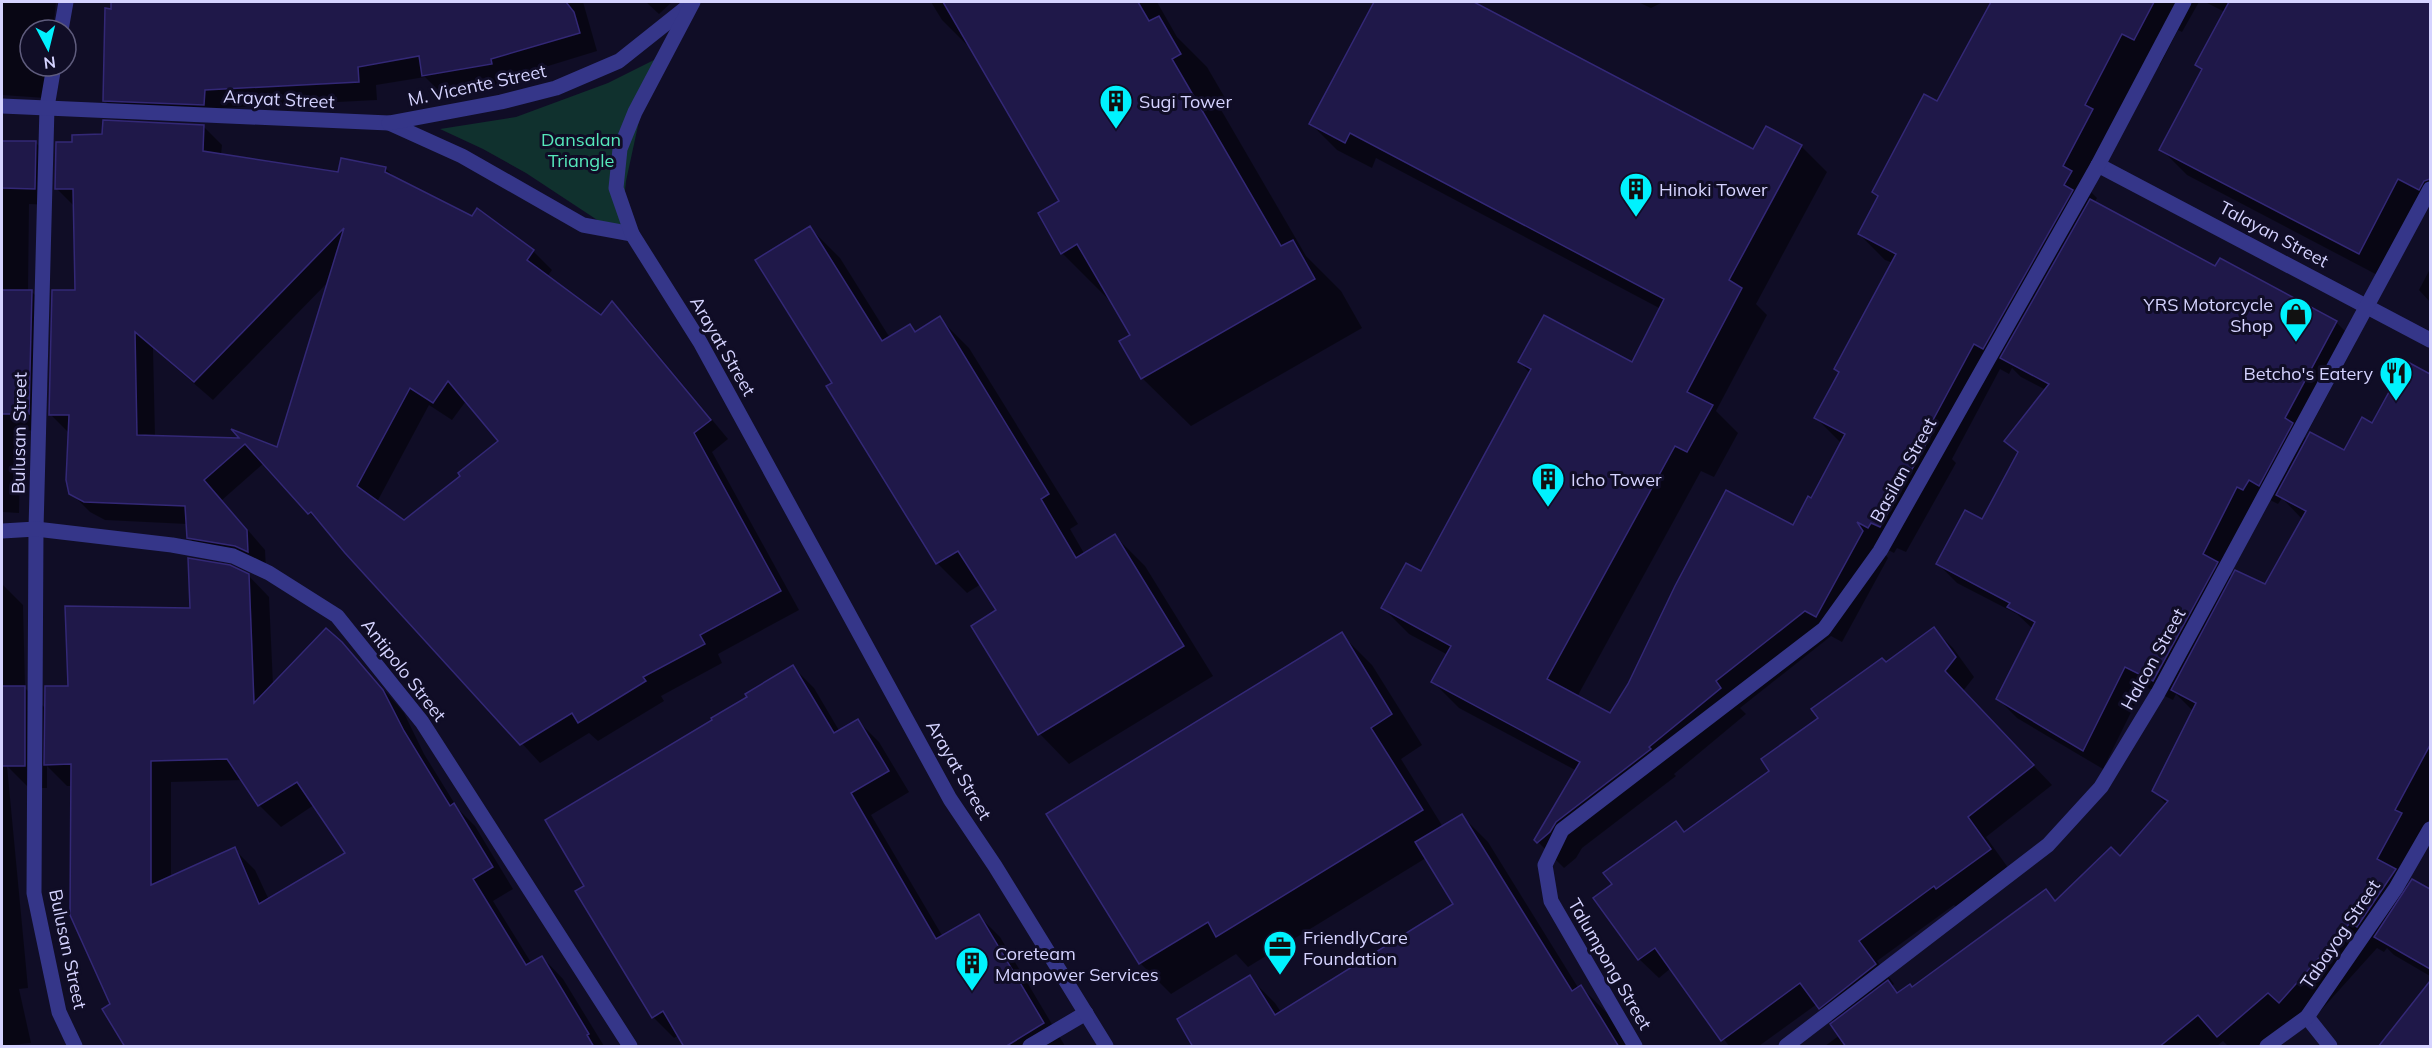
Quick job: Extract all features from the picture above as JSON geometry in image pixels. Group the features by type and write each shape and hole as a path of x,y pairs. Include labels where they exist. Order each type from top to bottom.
{"street":[{"path":"63,18 66,2"},
{"name":"M. Vicente Street","path":"389,123 501,102 556,88 619,61 692,2"},
{"name":"M. Vicente Street","path":"632,234 616,188 620,149 635,112 692,2"},
{"name":"Basilan Street","path":"1545,865 1562,830 1824,629 1880,551 2098,165 2184,2"},
{"name":"Bulusan Street","path":"52,78 47,107 36,529 34,893 59,1012 75,1047"},
{"name":"Arayat Street","path":"2,106 389,123 462,156 583,225 632,234 700,342 950,799 995,866 1106,1047"},
{"name":"Talayan Street","path":"2098,165 2430,340"},
{"name":"Halcon Street","path":"1786,1047 2048,844 2101,788 2158,693 2430,189"},
{"name":"Antipolo Street","path":"2,531 36,529 172,545 233,556 269,573 337,616 422,722 630,1047"},
{"name":"Tabayog Street","path":"2267,1047 2307,1017 2396,888 2430,829"},
{"name":"Talumpong Street","path":"1545,865 1551,902 1635,1047"},
{"path":"1030,1047 1086,1013"},
{"path":"2307,1017 2330,1047"}],"green space":[{"name":"Dansalan Triangle","path":"664,55 639,121 626,181 620,235 526,173 440,129 516,117 608,83"}],"building":[{"path":"111,2 566,2 574,12 580,33 491,59 492,64 422,76 419,56 358,67 359,82 205,90 204,105 103,101 105,8 111,9"},
{"name":"Sugi Tower","path":"943,2 1138,2 1149,21 1159,16 1181,54 1172,59 1281,246 1293,240 1315,279 1141,379 1119,341 1130,335 1077,244 1061,254 1038,213 1059,201"},
{"path":"1374,2 1474,2 1753,149 1766,126 1802,145 1729,280 1742,288 1687,392 1713,405 1687,452 1675,446 1547,679 1610,713 1628,684 1675,586 1726,490 1793,525 1808,496 1811,498 1845,434 1814,418 1839,372 1834,369 1896,254 1858,234 1878,196 1872,192 1924,94 1937,101 1991,2 2154,2 2134,40 2122,34 2085,105 2093,109 2063,166 2072,171 2064,185 2073,190 1983,349 1974,344 1926,433 1931,435 1880,527 1871,523 1868,528 1857,522 1863,531 1816,617 1805,611 1716,681 1721,688 1649,747 1651,749 1556,822 1550,832 1537,843 1534,840 1580,762 1431,682 1451,646 1381,608 1406,563 1421,571 1531,369 1518,362 1544,315 1632,362 1664,299 1350,133 1345,143 1309,124"},
{"path":"2229,2 2430,2 2430,179 2424,181 2419,190 2398,179 2359,254 2159,150 2202,69 2195,65"},
{"path":"103,120 204,125 203,151 338,172 341,158 386,167 385,172 472,216 477,208 534,250 527,260 601,315 612,301 711,420 694,433 781,591 700,635 705,644 643,677 646,681 578,723 572,713 520,745 345,553 311,512 308,514 245,444 204,480 247,530 248,552 235,546 187,538 185,506 84,502 69,494 66,480 69,415 49,415 52,290 75,290 73,189 55,189 56,142 72,142 72,135 102,134","holes":["344,228 277,447 231,429 239,438 137,435 135,332 194,382","448,381 498,441 458,473 460,476 404,520 357,486 410,388 433,403"]},
{"path":"2,141 36,141 35,189 2,188"},
{"path":"2090,199 2215,266 2220,258 2337,321 2285,418 2293,423 2259,486 2249,480 2243,490 2237,487 2203,554 2218,562 2153,681 2125,667 2083,751 1996,699 2035,622 2007,607 2010,603 1936,564 1965,510 1982,519 2018,452 2004,441 2049,384 2000,358"},
{"path":"810,226 882,341 910,324 915,332 940,316 1049,494 1041,499 1076,558 1115,534 1184,646 1038,735 971,626 996,610 958,551 936,564 826,386 832,383 755,260"},
{"path":"2,290 32,290 29,414 2,414"},
{"path":"2406,361 2430,374 2430,745 2395,810 2402,813 2377,859 2396,869 2357,927 2350,923 2279,1003 2268,993 2217,1037 2198,1015 2159,1047 1846,1047 1830,1024 1888,980 1897,993 1910,984 1912,987 2046,889 2055,901 2111,847 2120,856 2168,801 2152,791 2196,703 2171,690 2235,570 2265,584 2306,511 2276,495 2310,432 2344,450 2362,417 2372,423"},
{"path":"188,558 230,565 249,574 254,703 326,628 342,642 383,690 404,731 450,806 454,803 493,867 473,879 526,965 542,956 589,1034 587,1035 594,1047 125,1047 102,1009 110,1004 70,915 71,764 44,765 45,686 68,686 65,606 190,608","holes":["227,759 258,806 297,782 345,853 259,904 235,847 151,885 151,761"]},
{"path":"1934,627 1956,657 1945,671 2034,765 1968,817 1991,849 1936,889 1934,886 1859,941 1876,964 1819,1009 1800,983 1721,1041 1655,948 1638,960 1593,898 1612,884 1603,873 1676,821 1684,832 1769,771 1761,759 1818,718 1811,709 1882,658 1886,662"},
{"path":"1342,632 1392,714 1371,728 1423,810 1216,937 1208,922 1139,964 1046,814"},
{"path":"793,665 834,733 858,719 889,771 851,793 936,939 979,914 1044,1023 1005,1047 684,1047 663,1011 652,1018 575,891 584,886 545,820 712,720 711,718 747,697 745,694"},
{"path":"2,686 25,686 25,766 2,766"},
{"path":"1462,814 1572,991 1581,985 1619,1047 1193,1047 1177,1019 1250,975 1275,1015 1453,904 1415,842"},
{"path":"2412,879 2430,889 2430,969 2374,937"},
{"path":"2430,981 2430,1047 2378,1047"}],"place":[{"name":"Sugi Tower","path":"1116,130"},
{"name":"Hinoki Tower","path":"1636,218"},
{"name":"YRS Motorcycle Shop","path":"2296,343"},
{"name":"Betcho's Eatery","path":"2396,402"},
{"name":"Icho Tower","path":"1548,508"},
{"name":"FriendlyCare Foundation","path":"1280,976"},
{"name":"Coreteam Manpower Services","path":"972,992"}]}
